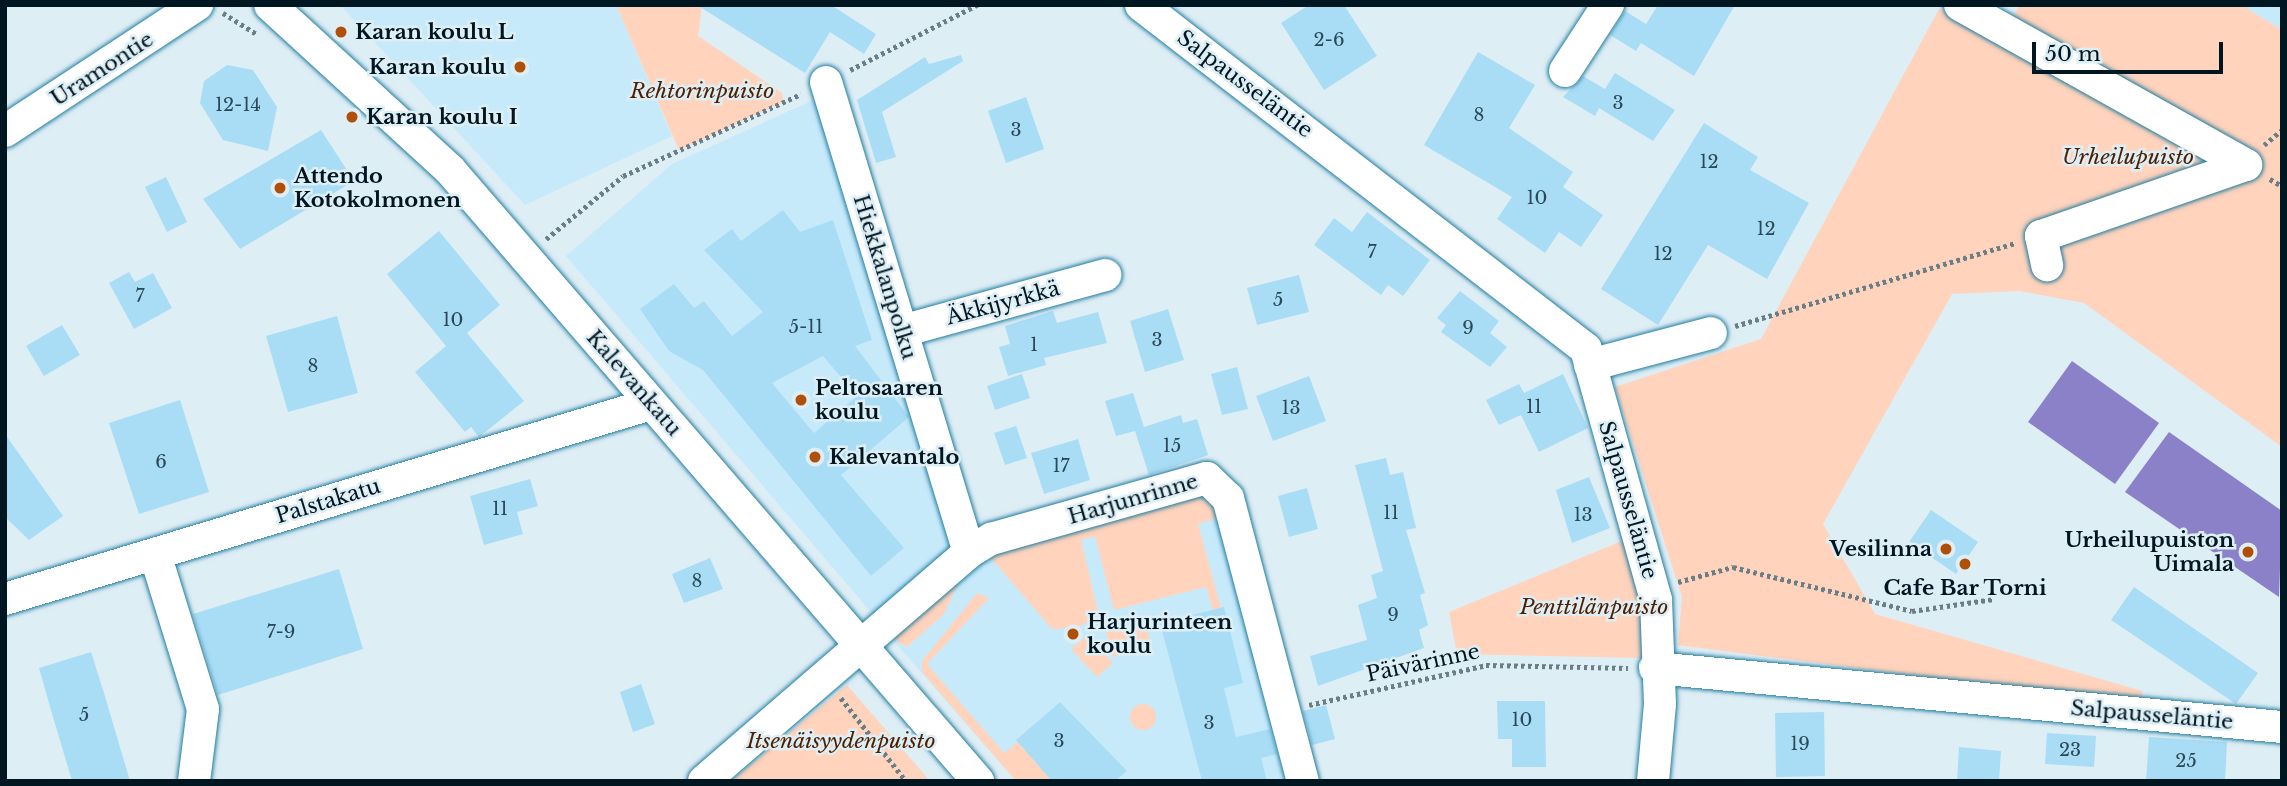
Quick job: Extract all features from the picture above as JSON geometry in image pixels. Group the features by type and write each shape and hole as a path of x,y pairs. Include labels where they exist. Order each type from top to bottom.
{"street":[{"name":"Uramontie","path":"5,131 197,5"},
{"name":"Kalevankatu","path":"270,5 450,170 651,404 851,654 978,781"},
{"name":"Salpausseläntie","path":"1141,5 1474,259 1586,349 1653,589 1655,668 2282,727"},
{"path":"1565,71 1608,5"},
{"path":"1960,5 1999,14 2246,164 2044,250"},
{"name":"Hiekkalanpolku","path":"826,82 969,552"},
{"name":"Äkkijyrkkä","path":"902,331 1105,275"},
{"path":"1590,365 1711,333"},
{"name":"Palstakatu","path":"5,599 651,404"},
{"name":"Harjunrinne","path":"704,781 969,552 991,539 1207,478 1216,481 1228,498 1303,781"},
{"path":"155,554 203,709 194,781"},
{"path":"1653,781 1660,704 1655,668"}],"path":[{"path":"214,5 264,41"},
{"path":"542,241 623,176 826,82 977,5"},
{"path":"1711,333 2044,250"},
{"path":"1653,589 1733,567 1912,611 1994,599"},
{"path":"851,654 841,699 906,781"},
{"name":"Päivärinne","path":"1284,710 1486,665 1655,668"}],"shaded area":[{"name":"Karan koulu","path":"340,5 616,5 672,136 525,205"},
{"path":"2241,5 2282,5 2282,30"},
{"name":"Peltosaaren koulu","path":"818,98 959,544 876,618 566,256 672,164"},
{"path":"2072,361 2159,423 2115,484 2028,422"},
{"name":"Urheilupuiston Uimala","path":"2169,432 2282,511 2279,597 2125,492"},
{"name":"Harjurinteen koulu","path":"1217,508 1289,781 1016,781 893,640 994,547"}],"green space":[{"name":"Rehtorinpuisto","path":"616,5 702,5 698,36 782,93 783,102 679,150"},
{"name":"Urheilupuisto","path":"2020,5 2241,5 2282,30 2282,447 2084,303 2020,291 1952,294 1823,524 1875,614 2142,691 2144,705 1678,645 1682,597 1615,387 1761,339 1939,9 2003,33"},
{"path":"1199,492 1220,517 1198,524 1221,608 1213,610 1206,587 1114,610 1095,536 1081,540 1099,616 1077,628 1052,629 990,557 990,550"},
{"name":"Penttilänpuisto","path":"1627,539 1645,604 1642,658 1457,654 1449,612"},
{"path":"962,575 944,614 907,647 899,643 894,637"},
{"path":"977,593 989,598 927,664 1004,753 1018,742 1052,781 1016,781 922,672 922,661"},
{"path":"1144,621 1152,647 1113,657 1106,632"},
{"path":"1087,635 1113,663 1097,677 1071,649"},
{"name":"Itsenäisyydenpuisto","path":"847,685 930,781 731,781"},
{"path":"1143,704 1152,708 1156,717 1152,726 1143,730 1134,726 1130,717 1134,708"}],"building":[{"path":"697,5 831,5 876,34 864,54 830,32 805,73"},
{"path":"1309,5 1344,5 1377,56 1324,90 1281,23"},
{"path":"1658,5 1735,5 1694,76 1641,43 1636,51 1610,35 1625,11 1646,24"},
{"path":"1478,52 1535,85 1509,128 1573,172 1563,187 1603,215 1581,247 1559,232 1545,253 1497,219 1512,197 1424,145"},
{"path":"961,55 963,61 882,112 896,157 876,163 857,100 925,57 929,64"},
{"path":"227,65 253,70 277,107 268,151 223,140 200,103 204,81"},
{"path":"1615,73 1675,110 1653,141 1599,108 1595,116 1563,97 1583,76 1605,89"},
{"path":"1026,97 1044,149 1006,163 988,111"},
{"path":"1704,123 1758,157 1750,170 1809,203 1767,279 1708,245 1658,325 1601,289"},
{"name":"Attendo Kotokolmonen","path":"321,130 354,181 240,249 203,199"},
{"path":"166,177 187,222 167,232 145,187"},
{"path":"783,210 800,232 833,220 872,340 855,346 909,417 841,475 904,548 871,576 703,370 669,351 640,309 674,284 694,308 704,301 732,336 763,312 704,250 732,229 741,241","holes":["823,356 857,396 814,433 772,383"]},
{"path":"1367,212 1430,260 1403,296 1388,285 1381,295 1314,245 1334,218 1352,232"},
{"path":"439,231 500,305 467,333 524,401 479,437 471,427 465,432 415,372 446,346 387,274"},
{"path":"129,272 135,282 153,273 172,308 134,329 109,283"},
{"path":"1299,275 1309,312 1257,325 1247,288"},
{"path":"1460,291 1499,321 1490,333 1507,347 1490,367 1441,332 1446,325 1437,318"},
{"path":"1168,309 1184,360 1145,372 1130,321"},
{"path":"1053,311 1057,323 1098,312 1107,343 1044,358 1046,365 1008,376 999,347 1010,344 1005,326"},
{"path":"337,316 358,393 288,412 266,336"},
{"path":"62,325 80,355 44,376 26,346"},
{"path":"1237,367 1248,409 1222,415 1211,374"},
{"path":"1022,374 1030,398 995,410 987,386"},
{"path":"1563,374 1588,428 1539,452 1521,415 1499,425 1486,400 1519,384 1524,393"},
{"path":"1309,376 1326,421 1273,441 1256,396"},
{"path":"1133,393 1144,427 1181,415 1183,423 1197,419 1208,455 1149,475 1135,431 1116,436 1105,401"},
{"path":"180,400 209,492 139,514 109,423"},
{"path":"1016,426 1027,458 1005,465 994,433"},
{"path":"5,434 63,516 29,540 5,517"},
{"path":"1078,439 1090,480 1044,494 1031,453"},
{"path":"1386,458 1390,475 1403,472 1416,528 1406,530 1425,593 1420,595 1428,625 1419,630 1424,648 1318,686 1310,656 1367,640 1358,605 1377,598 1371,575 1383,571 1355,465"},
{"path":"1589,477 1610,528 1572,543 1556,490"},
{"path":"530,479 538,506 517,512 523,534 484,545 470,496"},
{"path":"1307,488 1318,529 1289,537 1278,496"},
{"name":"Vesilinna","path":"1931,510 1978,542 1956,574 1909,542"},
{"path":"710,558 723,589 684,603 672,574"},
{"path":"339,569 363,649 218,695 193,614"},
{"path":"2134,587 2258,673 2236,704 2111,620"},
{"path":"1224,607 1243,683 1224,688 1236,737 1270,729 1277,754 1261,758 1267,781 1202,781 1160,623"},
{"path":"91,652 130,781 72,781 39,668"},
{"path":"641,684 655,724 633,732 620,692"},
{"path":"1497,701 1545,701 1546,767 1512,767 1512,739 1498,739"},
{"path":"1060,702 1127,771 1115,781 1052,781 1016,740"},
{"path":"1326,705 1335,739 1312,745 1303,711"},
{"path":"1824,712 1825,776 1776,777 1775,713"},
{"path":"2047,733 2096,736 2094,767 2045,764"},
{"path":"2149,737 2227,742 2225,781 2146,781"},
{"path":"1959,747 2001,751 1999,781 1957,781"}],"place":[{"name":"Karan koulu L","path":"341,32"},
{"name":"Karan koulu","path":"520,67"},
{"name":"Karan koulu I","path":"352,117"},
{"name":"Attendo Kotokolmonen","path":"280,188"},
{"name":"Peltosaaren koulu","path":"801,400"},
{"name":"Kalevantalo","path":"815,457"},
{"name":"Vesilinna","path":"1946,549"},
{"name":"Urheilupuiston Uimala","path":"2248,552"},
{"name":"Cafe Bar Torni","path":"1965,564"},
{"name":"Harjurinteen koulu","path":"1073,634"}]}
